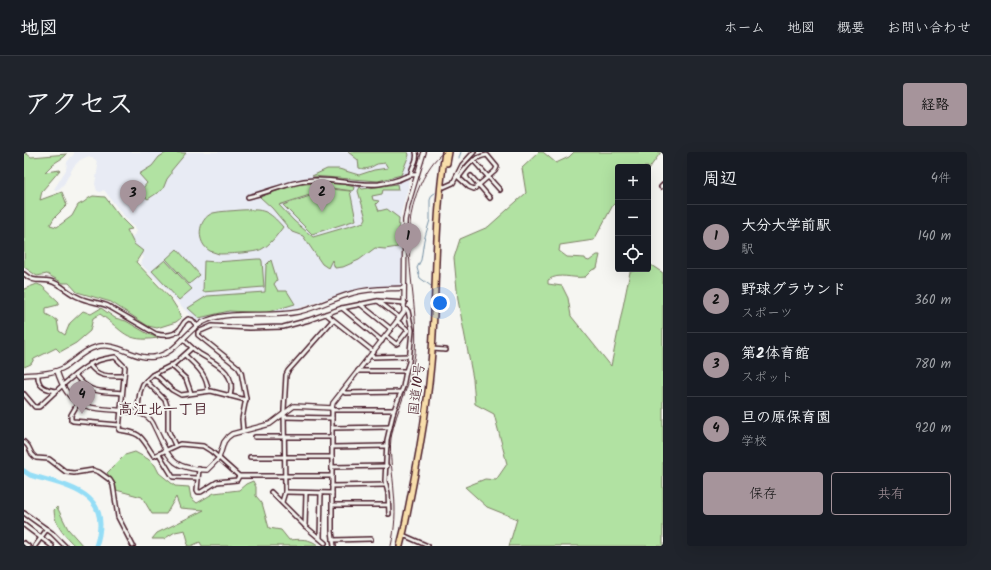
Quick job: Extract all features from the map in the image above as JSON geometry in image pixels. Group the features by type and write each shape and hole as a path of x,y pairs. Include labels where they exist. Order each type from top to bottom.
{"highway":[{"name":"国道10号","path":"445,152 446,162"},
{"name":"国道10号","path":"400,546 425,412 432,349 438,233 446,162 449,152"}],"street":[{"path":"411,174 417,158 416,152"},
{"path":"334,546 332,494 332,409 358,371 404,313 405,220 424,152"},
{"path":"458,176 462,165 474,152"},
{"path":"443,186 453,183 458,176 467,165 473,160 482,156 487,155 497,168 489,177 474,189 465,184 458,176"},
{"path":"473,160 500,190"},
{"path":"248,197 287,184 302,181 328,180 373,184 396,181 411,174 417,175"},
{"path":"471,176 490,198"},
{"path":"24,274 30,279 51,281 58,284 80,299 104,304 156,334 164,336 175,333 181,328 184,321 188,319 192,320 197,326"},
{"path":"24,375 57,371 95,347 117,347 142,357 163,355 172,349 197,326 216,317 272,315 299,312 358,291 404,288"},
{"path":"243,431 242,419 246,400 241,372 238,367 198,335 198,332 212,326 249,328 283,327 342,308 377,300 405,303"},
{"path":"377,300 408,330 396,344 386,336"},
{"path":"360,304 391,329"},
{"path":"342,308 382,341"},
{"path":"389,514 386,485 387,446 394,410 401,392 409,362 412,330 408,310 405,309"},
{"path":"326,314 372,354 373,357 408,356"},
{"path":"282,502 285,492 284,415 287,372 333,320"},
{"path":"183,339 192,348 217,363 225,371 232,386 230,396"},
{"path":"137,413 141,388 146,381 185,355 192,348"},
{"path":"432,349 446,350"},
{"path":"185,355 205,376 208,384 208,391"},
{"path":"24,394 35,408 89,364 115,357 125,366 119,430 138,434 144,440 154,456 175,445 203,446 211,451 239,476 332,476"},
{"path":"89,364 94,371 99,374 124,376"},
{"path":"171,365 186,380 191,393"},
{"path":"57,371 62,386 72,399 78,403 89,407 137,413 149,418 172,460 186,468 207,470 219,458 222,445 232,434 270,424 294,406 332,409 394,410"},
{"path":"358,371 406,372"},
{"path":"38,374 40,386 56,391"},
{"path":"155,374 175,393 181,395 208,391 246,400"},
{"path":"75,375 90,389 122,393"},
{"path":"146,381 166,403 168,409 168,430 175,445"},
{"path":"343,391 401,392"},
{"path":"78,403 71,416 71,420 120,425"},
{"path":"284,415 332,418"},
{"path":"332,428 390,427"},
{"path":"255,437 332,437"},
{"path":"24,442 36,458 49,460 66,472 74,473 93,470 99,472 110,480 113,485 118,517 133,546"},
{"path":"332,447 387,446"},
{"path":"159,454 173,477 198,478"},
{"path":"250,458 332,457"},
{"path":"332,467 387,466"},
{"path":"199,469 198,492 217,482 237,480 239,476"},
{"path":"332,486 386,485"},
{"path":"271,492 305,526 325,543"},
{"path":"285,492 332,494"},
{"path":"305,526 306,493"},
{"path":"320,538 321,493"},
{"path":"333,505 388,505"},
{"path":"24,513 47,529 65,546"},
{"path":"24,525 52,546"},
{"path":"35,546 47,529"},
{"path":"403,535 428,546"},
{"path":"333,540 371,539"},
{"path":"24,543 28,546"}],"shaded area":[{"path":"74,152 414,152 414,164 409,172 408,188 401,213 400,223 400,243 407,288 377,289 355,292 331,297 300,308 268,313 224,313 199,322 185,310 140,263 144,258 128,242 137,231 104,190 100,192 97,191 95,184 98,166 96,160 89,156 80,160 74,166 64,184 57,191 54,189 66,170 67,162"}],"green space":[{"path":"24,152 31,157 67,154 45,172 60,170 42,191 40,200 62,192 67,205 54,218 50,225 57,227 72,216 78,205 89,198 93,196 105,197 121,218 132,229 127,230 134,244 143,251 136,262 171,299 181,318 176,322 157,328 148,326 111,302 77,292 69,283 63,283 47,274 37,276 24,267"},
{"path":"167,152 186,153 171,171 171,174 163,189 148,199 139,193 147,183 139,174 152,166 159,157"},
{"path":"348,152 408,152 409,155 401,175 378,181 312,176 327,169 339,169 359,175 374,170 388,168 385,163 377,164 364,169 359,168 358,160"},
{"path":"539,152 543,152 556,163 569,157 574,152 661,152 651,166 651,164 615,164 615,203 594,240 560,245 559,251 567,257 585,258 589,261 597,255 600,255 597,268 592,270 585,277 557,276 548,280 548,284 562,286 568,298 571,316 611,366 630,272 651,272 651,265 663,273 663,546 509,546 517,519 487,507 465,487 485,479 496,480 507,464 494,414 475,404 473,379 458,300 454,258 460,239 488,227 526,193 522,168"},
{"path":"318,183 343,184 354,187 353,191 331,188 279,205 294,221 313,237 364,222 366,218 358,191 360,187 362,189 397,184 398,190 383,190 382,194 372,196 373,200 379,201 376,204 379,211 387,209 399,218 398,247 385,249 375,248 359,260 343,267 335,268 332,260 328,268 322,264 303,236 292,232 272,208 260,197 293,185"},
{"path":"331,189 350,191 356,220 312,234 283,205"},
{"path":"260,210 265,212 273,217 283,227 271,242 259,250 219,254 210,251 205,247 202,243 200,231 204,220 216,212"},
{"path":"177,249 200,275 189,284 166,259"},
{"path":"261,259 264,287 203,292 204,261 216,262"},
{"path":"165,260 192,289 179,300 152,271"},
{"path":"271,260 277,280 274,284 278,291 287,291 295,304 265,313 229,311 199,318 188,308 207,296 265,292 266,265"},
{"path":"37,284 42,286 59,302 58,305 46,308 46,314 57,320 59,331 65,335 70,323 83,311 91,314 101,308 115,318 126,321 158,338 138,339 131,337 100,314 93,318 90,331 76,343 60,352 56,348 34,359 31,364 24,367 24,289"},
{"path":"135,452 148,459 155,465 159,473 175,486 189,487 191,498 197,503 214,493 239,490 246,484 253,481 256,487 256,496 262,503 269,528 281,530 289,540 308,540 319,546 202,546 200,542 187,546 188,541 185,530 175,532 164,539 152,539 157,533 204,510 180,508 176,497 166,514 152,514 142,497 116,490 115,483 107,473 125,455"},
{"path":"57,507 68,529 83,546 75,546 61,530 54,515 54,510"}],"waterway":[{"path":"459,158 461,152"},
{"path":"431,286 420,278 417,268 421,260 424,240 430,220 430,200 432,195 435,193"},
{"path":"24,471 30,475 73,488 93,503 99,514 100,528 96,546"}],"railway":[{"path":"391,546 395,513 391,438 396,417 411,375 415,353 416,332 410,267 410,225 413,204 421,183 433,162 444,152"}],"place":[{"name":"野球グラウンド","path":"322,212"},
{"name":"第2体育館","path":"133,213"},
{"name":"大分大学前駅","path":"408,256"},
{"name":"旦の原保育園","path":"82,414"}],"district":[{"name":"高江北一丁目","path":"163,409"}]}
